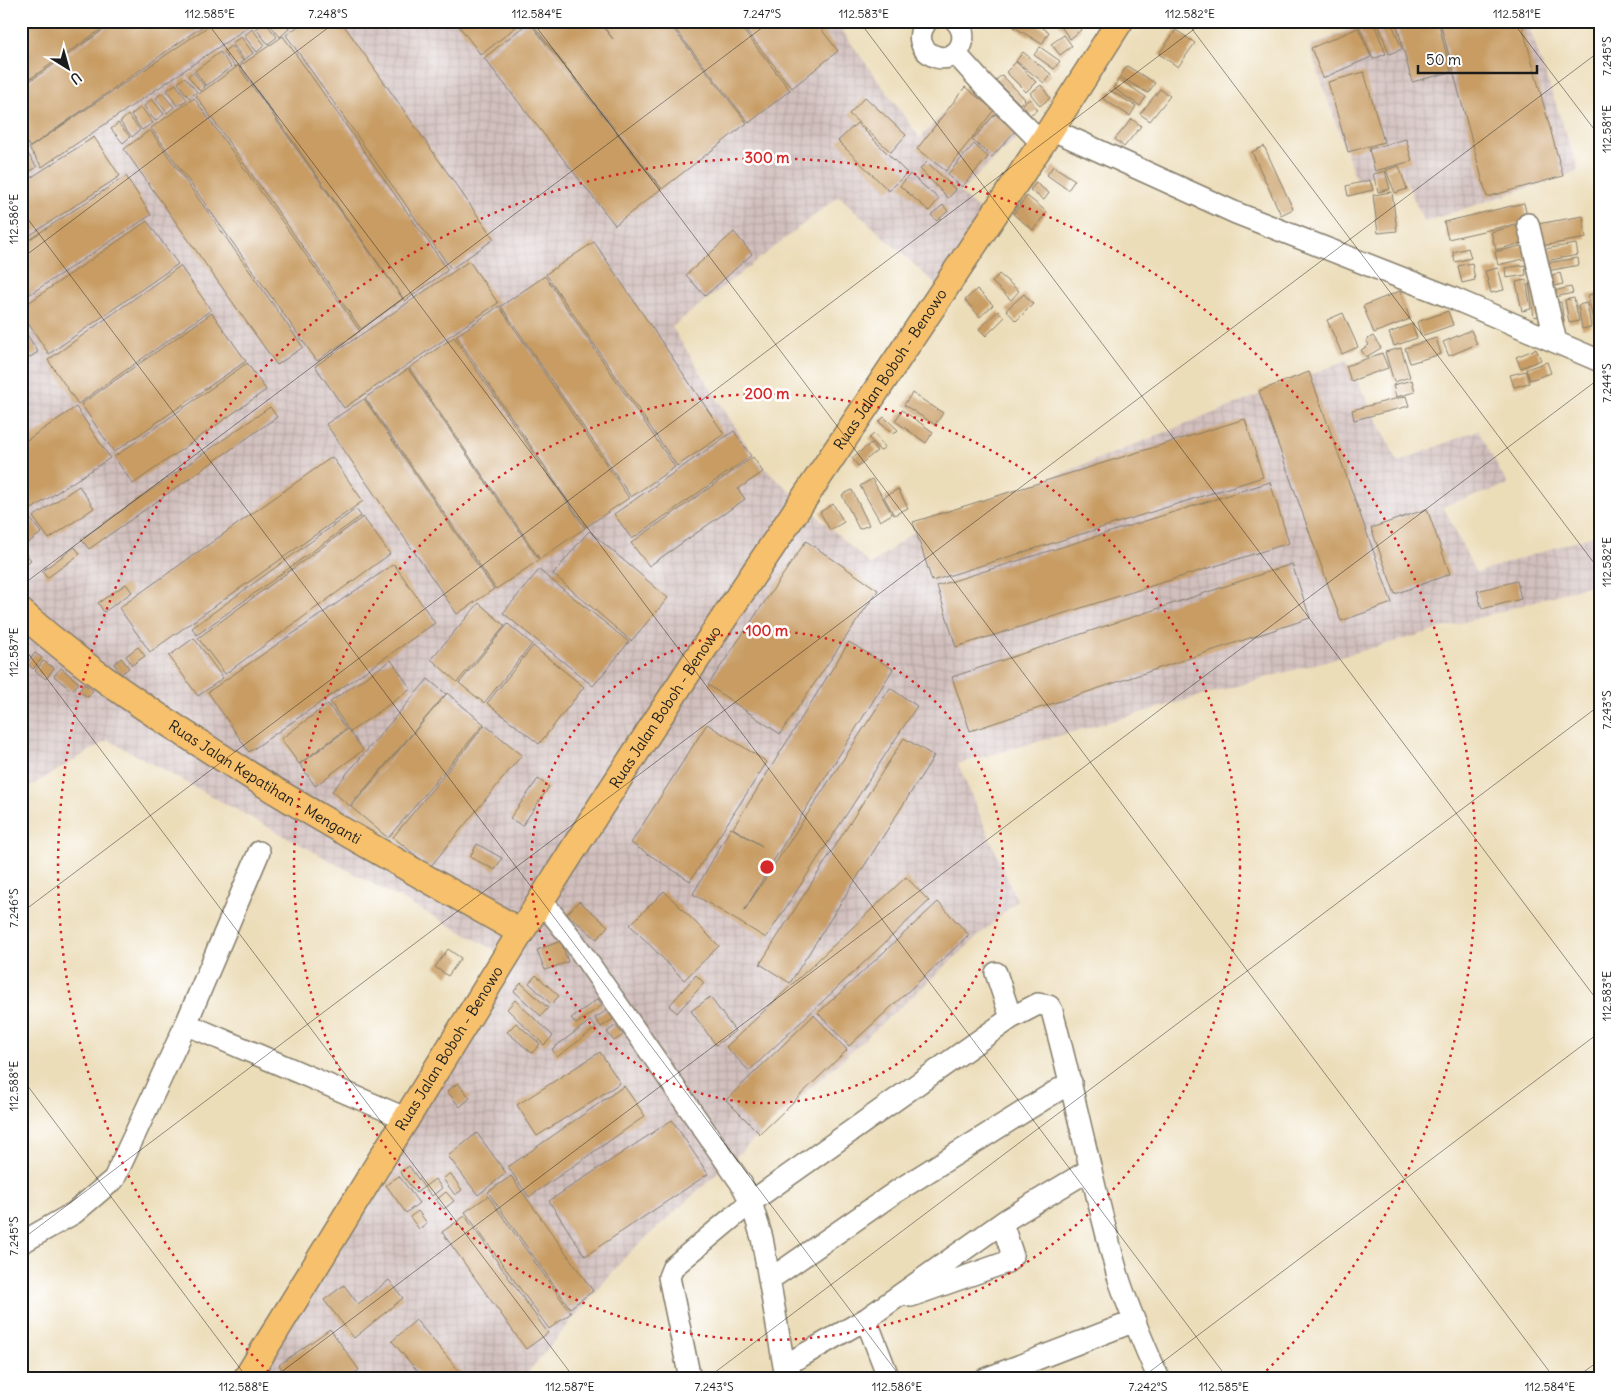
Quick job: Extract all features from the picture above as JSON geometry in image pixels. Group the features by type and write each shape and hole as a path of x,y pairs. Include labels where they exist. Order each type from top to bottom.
{"main road":[{"name":"Ruas Jalan Boboh - Benowo","path":"246,1379 541,900 691,668 1046,136 1120,21"},
{"name":"Ruas Jalan Kepatihan - Menganti","path":"21,612 49,637 116,689 166,722 274,791 521,932"}],"street":[{"path":"923,23 920,34 921,42 925,50 939,58 948,57 960,47 963,40 963,32 956,21"},
{"path":"955,53 984,85 1046,136 1450,297 1600,361"},
{"path":"1528,224 1556,342"},
{"path":"21,1243 74,1213 114,1179 186,1024 259,852"},
{"path":"541,900 583,955 741,1183 751,1202 762,1238 786,1372 891,1302 1002,1223 1091,1169"},
{"path":"996,973 1012,1018"},
{"path":"690,1379 669,1274 673,1267 751,1202 1012,1018 1038,1004 1049,1006 1052,1011 1119,1277 1159,1379"},
{"path":"186,1024 407,1119"},
{"path":"769,1280 905,1186 1071,1082"},
{"path":"891,1302 934,1289 1007,1262 1012,1253 1002,1223"},
{"path":"866,1319 889,1379"},
{"path":"985,1379 1135,1321"}],"shaded area":[{"path":"21,21 835,21 920,138 971,84 1022,133 960,192 990,221 943,291 839,196 672,327 756,460 871,565 910,534 1347,360 1398,462 1478,430 1508,485 1443,506 1476,573 1600,533 1600,582 1468,621 958,764 1017,901 627,1255 529,1371 527,1379 247,1379 506,956 108,740 21,792"},
{"path":"1369,21 1527,21 1579,171 1424,222 1398,164 1357,182 1309,47"}],"building":[{"path":"23,21 113,21 21,85 21,23"},
{"path":"116,21 210,21 30,147 21,135 21,87"},
{"path":"216,21 257,21 42,167 29,148"},
{"path":"267,21 283,21 289,29 280,37"},
{"path":"286,21 295,21 296,23 290,27"},
{"path":"305,21 341,21 494,239 451,269 286,35"},
{"path":"455,21 523,21 481,55"},
{"path":"530,21 598,21 613,39 599,21 667,21 747,123 662,189"},
{"path":"669,21 736,21 790,90 749,123"},
{"path":"738,21 815,21 838,51 792,88"},
{"path":"1018,21 1032,21 1049,32 1042,44 1014,27"},
{"path":"1064,21 1074,21 1081,30 1070,39 1059,24"},
{"path":"1373,21 1386,54 1373,59 1359,26"},
{"path":"1377,21 1391,21 1402,49 1389,54"},
{"path":"1396,21 1438,21 1451,72 1412,82"},
{"path":"1458,21 1521,21 1563,176 1487,197 1441,26"},
{"path":"265,22 277,37 268,44 256,29"},
{"path":"529,22 661,189 615,225 484,58"},
{"path":"1358,28 1371,57 1323,78 1311,48"},
{"path":"252,29 265,45 257,52 244,36"},
{"path":"1176,30 1195,43 1178,67 1159,54"},
{"path":"1064,35 1072,46 1060,55 1051,44"},
{"path":"283,36 448,270 405,301 240,66"},
{"path":"241,37 253,53 244,60 232,43"},
{"path":"231,46 243,61 235,67 223,52"},
{"path":"1040,47 1060,61 1054,69 1034,55"},
{"path":"220,52 231,67 206,86 195,71"},
{"path":"1023,52 1051,74 1044,83 1016,61"},
{"path":"1016,62 1036,82 1026,92 1006,72"},
{"path":"238,66 403,299 361,329 196,96"},
{"path":"1127,66 1155,83 1148,93 1120,77"},
{"path":"193,72 205,87 200,91 188,76"},
{"path":"1364,72 1384,142 1348,152 1328,82"},
{"path":"1002,75 1025,99 1020,104 996,80"},
{"path":"185,77 197,92 189,98 178,83"},
{"path":"1119,79 1146,97 1140,106 1113,88"},
{"path":"176,84 187,100 177,106 167,90"},
{"path":"1041,85 1050,98 1040,106 1030,93"},
{"path":"965,87 994,110 946,171 917,149"},
{"path":"1160,89 1170,96 1150,121 1140,114"},
{"path":"1109,90 1136,106 1130,116 1103,99"},
{"path":"162,93 174,107 167,113 156,98"},
{"path":"865,97 906,135 891,152 849,114"},
{"path":"194,98 360,331 317,361 151,128"},
{"path":"152,99 164,114 155,121 144,106"},
{"path":"1030,99 1037,110 1030,115 1022,104"},
{"path":"141,107 153,123 142,130 131,115"},
{"path":"995,114 1015,131 992,157 972,140"},
{"path":"128,115 140,130 132,137 120,122"},
{"path":"1132,119 1141,126 1124,147 1115,139"},
{"path":"118,123 130,137 123,143 111,129"},
{"path":"857,123 907,173 889,191 838,141"},
{"path":"150,130 303,347 277,365 124,149"},
{"path":"94,137 120,176 21,241 21,184"},
{"path":"1406,139 1412,161 1375,171 1369,149"},
{"path":"21,144 37,167 21,177"},
{"path":"974,144 988,157 962,187 947,175"},
{"path":"1264,146 1293,209 1281,215 1252,152"},
{"path":"927,162 956,190 948,198 920,169"},
{"path":"1053,166 1075,180 1068,190 1047,175"},
{"path":"1399,166 1407,189 1395,193 1386,170"},
{"path":"1385,171 1390,189 1378,192 1373,174"},
{"path":"910,174 939,199 929,211 900,186"},
{"path":"126,176 151,215 21,300 21,245"},
{"path":"1370,180 1373,190 1348,196 1346,186"},
{"path":"1036,183 1049,193 1044,200 1030,190"},
{"path":"1392,192 1397,231 1378,233 1373,195"},
{"path":"1027,196 1047,212 1033,230 1013,214"},
{"path":"1524,203 1528,221 1448,239 1444,222"},
{"path":"943,205 948,211 937,221 931,215"},
{"path":"1583,216 1586,238 1536,247 1532,225"},
{"path":"147,221 178,264 49,354 21,313 21,308"},
{"path":"1522,224 1526,242 1496,250 1491,232"},
{"path":"734,232 752,254 705,296 686,275"},
{"path":"594,242 724,434 677,466 546,274"},
{"path":"1529,244 1532,257 1498,265 1495,252"},
{"path":"1576,244 1578,255 1540,262 1538,250"},
{"path":"1468,248 1471,258 1455,262 1453,252"},
{"path":"1578,258 1579,265 1542,272 1540,264"},
{"path":"469,261 498,303 344,408 315,366"},
{"path":"1472,263 1475,280 1462,283 1458,266"},
{"path":"1525,265 1526,275 1506,278 1505,268"},
{"path":"180,266 211,310 78,404 48,360"},
{"path":"1498,268 1504,290 1491,293 1485,271"},
{"path":"1560,273 1563,284 1550,287 1548,276"},
{"path":"999,274 1019,291 1011,300 992,282"},
{"path":"545,276 675,467 631,497 501,306"},
{"path":"1526,280 1531,309 1522,311 1516,282"},
{"path":"1541,282 1545,315 1534,317 1529,284"},
{"path":"1571,287 1573,293 1551,298 1549,292"},
{"path":"977,289 993,305 980,317 965,300"},
{"path":"1400,291 1410,319 1374,333 1363,306"},
{"path":"1600,293 1600,325 1594,326 1588,295"},
{"path":"1024,294 1033,304 1016,321 1006,310"},
{"path":"1574,298 1579,321 1569,323 1565,300"},
{"path":"1561,302 1564,321 1557,322 1553,303"},
{"path":"1587,303 1591,327 1582,329 1578,305"},
{"path":"499,306 629,498 586,527 456,336"},
{"path":"998,311 1004,318 986,336 979,329"},
{"path":"1448,311 1453,325 1421,336 1417,322"},
{"path":"212,313 246,361 114,452 81,404"},
{"path":"1343,313 1358,347 1342,354 1327,320"},
{"path":"1412,324 1417,338 1394,346 1389,333"},
{"path":"21,325 38,352 21,363"},
{"path":"1471,330 1477,344 1449,356 1443,342"},
{"path":"1373,336 1381,348 1366,357 1361,350 1369,345 1366,340"},
{"path":"454,337 585,528 540,559 409,368"},
{"path":"1436,338 1441,354 1410,363 1405,348"},
{"path":"1401,348 1410,377 1394,382 1385,352"},
{"path":"1536,349 1541,360 1521,368 1516,357"},
{"path":"1382,353 1388,368 1351,381 1346,366"},
{"path":"1547,362 1551,373 1530,380 1526,369"},
{"path":"247,363 266,390 133,484 114,457"},
{"path":"408,369 539,560 496,589 365,398"},
{"path":"1526,371 1529,383 1514,387 1510,375"},
{"path":"1309,372 1392,603 1341,621 1259,391"},
{"path":"1412,380 1415,392 1396,397 1393,385"},
{"path":"912,393 943,413 935,425 904,405"},
{"path":"1406,396 1409,406 1354,420 1352,410"},
{"path":"364,399 494,589 457,614 326,424"},
{"path":"76,407 110,458 21,516 21,444"},
{"path":"270,407 277,417 89,549 81,539"},
{"path":"902,410 933,432 926,443 895,421"},
{"path":"884,417 898,430 894,434 879,422"},
{"path":"1245,419 1263,477 932,581 913,522"},
{"path":"734,431 751,456 632,539 614,514"},
{"path":"874,434 885,447 880,451 869,438"},
{"path":"871,443 877,451 858,466 852,458"},
{"path":"332,457 363,501 150,652 119,608"},
{"path":"753,457 763,472 738,489 745,499 649,566 631,543"},
{"path":"872,479 892,514 880,521 860,486"},
{"path":"1270,482 1289,543 956,647 937,586"},
{"path":"79,486 94,508 49,539 33,517"},
{"path":"898,489 908,508 894,515 884,497"},
{"path":"852,490 869,525 859,529 842,495"},
{"path":"833,504 844,522 830,530 820,512"},
{"path":"356,509 361,516 197,635 192,628"},
{"path":"1427,509 1450,574 1395,594 1371,528"},
{"path":"363,517 390,554 225,674 198,638"},
{"path":"30,518 41,533 25,545 21,540 21,525"},
{"path":"589,531 668,598 631,641 553,574"},
{"path":"806,541 878,590 780,734 708,685"},
{"path":"75,547 80,554 47,578 42,571"},
{"path":"21,548 31,560 21,568"},
{"path":"1600,554 1600,570 1597,571 1593,557"},
{"path":"394,564 435,623 249,752 208,692"},
{"path":"1292,564 1310,618 970,731 952,677"},
{"path":"539,570 629,642 593,686 503,613"},
{"path":"1517,581 1521,599 1482,609 1477,591"},
{"path":"126,584 132,592 104,612 98,603"},
{"path":"479,603 505,626 457,682 431,659"},
{"path":"508,624 532,644 484,703 459,683"},
{"path":"194,638 223,678 198,696 169,656"},
{"path":"849,642 893,669 744,911 890,688 917,706 766,938 693,894 731,828 762,846 733,828"},
{"path":"533,646 584,687 539,744 487,703"},
{"path":"138,647 145,656 132,665 126,656"},
{"path":"35,653 42,658 33,669 27,663"},
{"path":"121,658 129,668 121,674 114,664"},
{"path":"391,660 411,689 350,732 330,702"},
{"path":"43,661 54,668 46,679 35,671"},
{"path":"61,668 79,683 72,691 54,676"},
{"path":"428,679 446,694 350,806 332,791"},
{"path":"84,684 93,690 88,697 79,691"},
{"path":"447,693 484,724 388,838 351,807"},
{"path":"328,704 346,729 299,764 281,739"},
{"path":"707,724 767,762 690,881 631,843"},
{"path":"485,725 522,755 430,867 393,837"},
{"path":"348,729 363,750 315,786 300,764"},
{"path":"904,738 934,756 790,983 760,964"},
{"path":"538,779 549,787 522,826 510,818"},
{"path":"477,844 502,858 495,870 470,857"},
{"path":"906,877 929,901 749,1071 726,1047"},
{"path":"664,891 719,946 684,980 630,925"},
{"path":"579,901 608,926 597,939 567,914"},
{"path":"938,902 969,935 849,1046 818,1013"},
{"path":"561,941 568,962 545,970 537,950"},
{"path":"448,949 461,958 448,976 435,967"},
{"path":"536,975 559,996 551,1004 529,983"},
{"path":"696,975 704,983 677,1013 669,1006"},
{"path":"521,983 548,1008 541,1016 514,991"},
{"path":"710,997 735,1031 716,1045 691,1011"},
{"path":"598,999 602,1005 576,1024 571,1018"},
{"path":"515,1000 553,1036 544,1045 507,1009"},
{"path":"607,1010 613,1019 601,1027 595,1018"},
{"path":"814,1015 847,1050 760,1134 726,1100"},
{"path":"590,1021 596,1028 557,1057 552,1049"},
{"path":"516,1023 540,1044 532,1053 507,1032"},
{"path":"616,1025 623,1035 614,1041 607,1032"},
{"path":"600,1052 620,1083 537,1136 517,1105"},
{"path":"458,1083 470,1098 460,1107 447,1091"},
{"path":"624,1086 645,1116 529,1197 508,1167"},
{"path":"672,1120 708,1174 585,1256 549,1201"},
{"path":"477,1133 506,1173 478,1195 448,1156"},
{"path":"409,1166 424,1187 416,1193 400,1172"},
{"path":"450,1173 462,1190 455,1195 443,1179"},
{"path":"399,1176 419,1203 406,1213 386,1185"},
{"path":"511,1176 593,1291 570,1308 488,1192"},
{"path":"435,1179 442,1188 432,1196 424,1187"},
{"path":"446,1192 454,1201 444,1209 436,1200"},
{"path":"488,1196 571,1313 549,1329 465,1212"},
{"path":"418,1211 427,1223 419,1229 410,1217"},
{"path":"465,1216 548,1333 526,1349 442,1232"},
{"path":"389,1280 403,1298 354,1338 324,1300 344,1285 358,1304"},
{"path":"416,1320 466,1379 424,1379 392,1341"},
{"path":"330,1329 359,1370 346,1379 289,1379 279,1365"}]}
